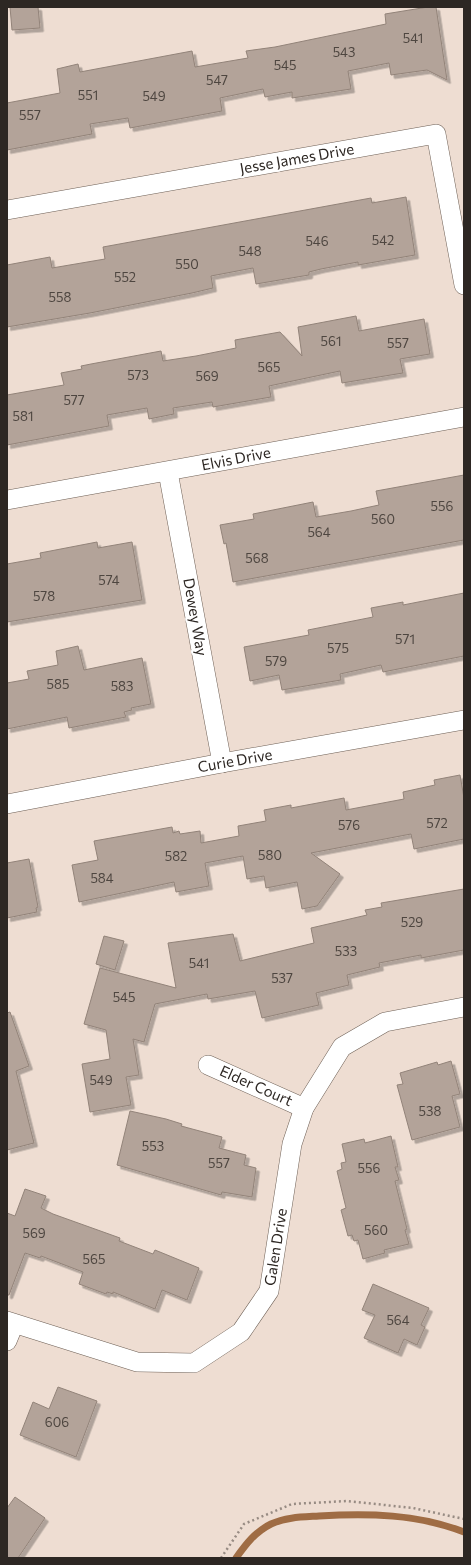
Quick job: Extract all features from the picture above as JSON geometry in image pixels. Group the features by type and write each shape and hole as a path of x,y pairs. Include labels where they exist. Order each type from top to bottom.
{"street":[{"name":"Jesse James Drive","path":"7,210 436,134 464,285"},
{"name":"Elvis Drive","path":"7,500 168,472 464,417"},
{"name":"Dewey Way","path":"168,472 222,763"},
{"name":"Curie Drive","path":"7,804 222,763 464,720"},
{"name":"Galen Drive","path":"9,1328 136,1362 194,1363 241,1332 269,1291 292,1144 304,1108 342,1047 385,1022 464,1007"},
{"name":"Elder Court","path":"208,1065 304,1108"}],"path":[{"path":"220,1558 244,1524 292,1504 347,1501 413,1508 464,1519"}],"building":[{"path":"10,7 38,7 40,28 12,30"},
{"path":"436,7 447,80 427,70 391,75 389,63 348,71 351,89 292,98 292,92 265,97 263,89 220,98 222,111 130,128 128,118 90,124 92,134 7,150 7,103 60,93 57,69 78,64 80,72 192,51 195,67 248,58 246,51 275,47 386,24 385,14"},
{"path":"406,197 415,255 358,265 358,262 309,272 309,275 256,284 253,268 211,276 213,288 90,313 7,327 7,265 50,257 52,268 105,259 103,247 371,198 372,203"},
{"path":"356,316 359,331 424,319 430,354 400,359 403,373 342,383 340,371 269,386 271,397 213,407 212,402 173,408 174,414 149,419 147,408 107,415 109,426 7,445 7,395 64,385 61,373 82,369 81,366 161,351 163,361 196,356 236,348 235,340 280,332 302,356 298,327"},
{"path":"464,475 464,540 233,582 226,543 224,544 220,525 254,519 253,514 313,502 316,517 351,511 379,505 376,491"},
{"path":"97,542 98,548 132,542 142,600 7,622 7,564 41,558 40,553"},
{"path":"464,593 464,656 383,672 381,665 340,674 341,680 282,690 279,675 250,681 244,647 309,635 308,630 373,617 371,608 403,602 403,605"},
{"path":"78,646 84,670 142,658 151,704 131,708 132,710 124,712 126,717 69,728 67,717 7,729 7,683 29,679 27,671 58,665 56,651"},
{"path":"460,775 464,798 464,839 414,849 411,834 311,853 340,874 317,906 302,909 297,882 266,888 264,876 247,879 243,856 205,863 209,886 176,892 174,882 79,902 72,865 98,860 94,841 172,827 173,833 179,831 180,834 200,831 201,843 239,836 238,826 266,821 264,810 291,805 291,808 344,798 346,810 404,799 403,792 435,785 434,780"},
{"path":"29,859 38,907 36,908 37,912 7,918 7,863"},
{"path":"464,889 464,950 421,958 421,955 379,963 380,967 347,975 349,985 316,993 319,1005 262,1018 255,991 208,999 207,994 155,1004 144,1042 133,1039 139,1075 126,1077 131,1105 90,1112 82,1064 110,1059 106,1030 84,1024 100,968 176,988 168,943 233,934 240,961 314,943 311,928 367,915 365,910 382,907 381,903"},
{"path":"104,936 124,941 115,970 96,964"},
{"path":"10,1012 29,1066 16,1071 34,1143 7,1150 7,1013"},
{"path":"451,1061 460,1094 452,1096 460,1127 412,1140 397,1085 403,1084 400,1073 437,1062 438,1065"},
{"path":"130,1111 166,1119 182,1124 181,1126 222,1137 219,1148 246,1155 244,1165 256,1168 252,1197 222,1192 221,1195 117,1165"},
{"path":"391,1136 398,1167 395,1167 399,1180 395,1181 407,1229 405,1230 409,1244 384,1250 385,1253 363,1259 358,1240 354,1241 352,1235 348,1236 341,1210 346,1208 337,1171 342,1169 341,1163 346,1162 342,1144 364,1139 365,1143"},
{"path":"25,1189 46,1196 41,1208 53,1214 120,1238 119,1241 153,1254 155,1250 199,1268 187,1300 162,1290 155,1309 113,1292 113,1294 107,1292 106,1294 79,1284 83,1272 41,1256 40,1258 25,1253 9,1295 7,1295 7,1213 15,1216"},
{"path":"373,1284 429,1308 421,1325 425,1327 417,1345 404,1339 398,1353 364,1338 375,1315 362,1310"},
{"path":"58,1387 97,1401 76,1457 20,1435 33,1402 49,1409"},
{"path":"15,1497 45,1518 18,1558 7,1558 7,1508"}],"waterway":[{"path":"236,1558 251,1539 265,1527 283,1520 295,1518 356,1515 393,1516 429,1521 464,1532"}]}
